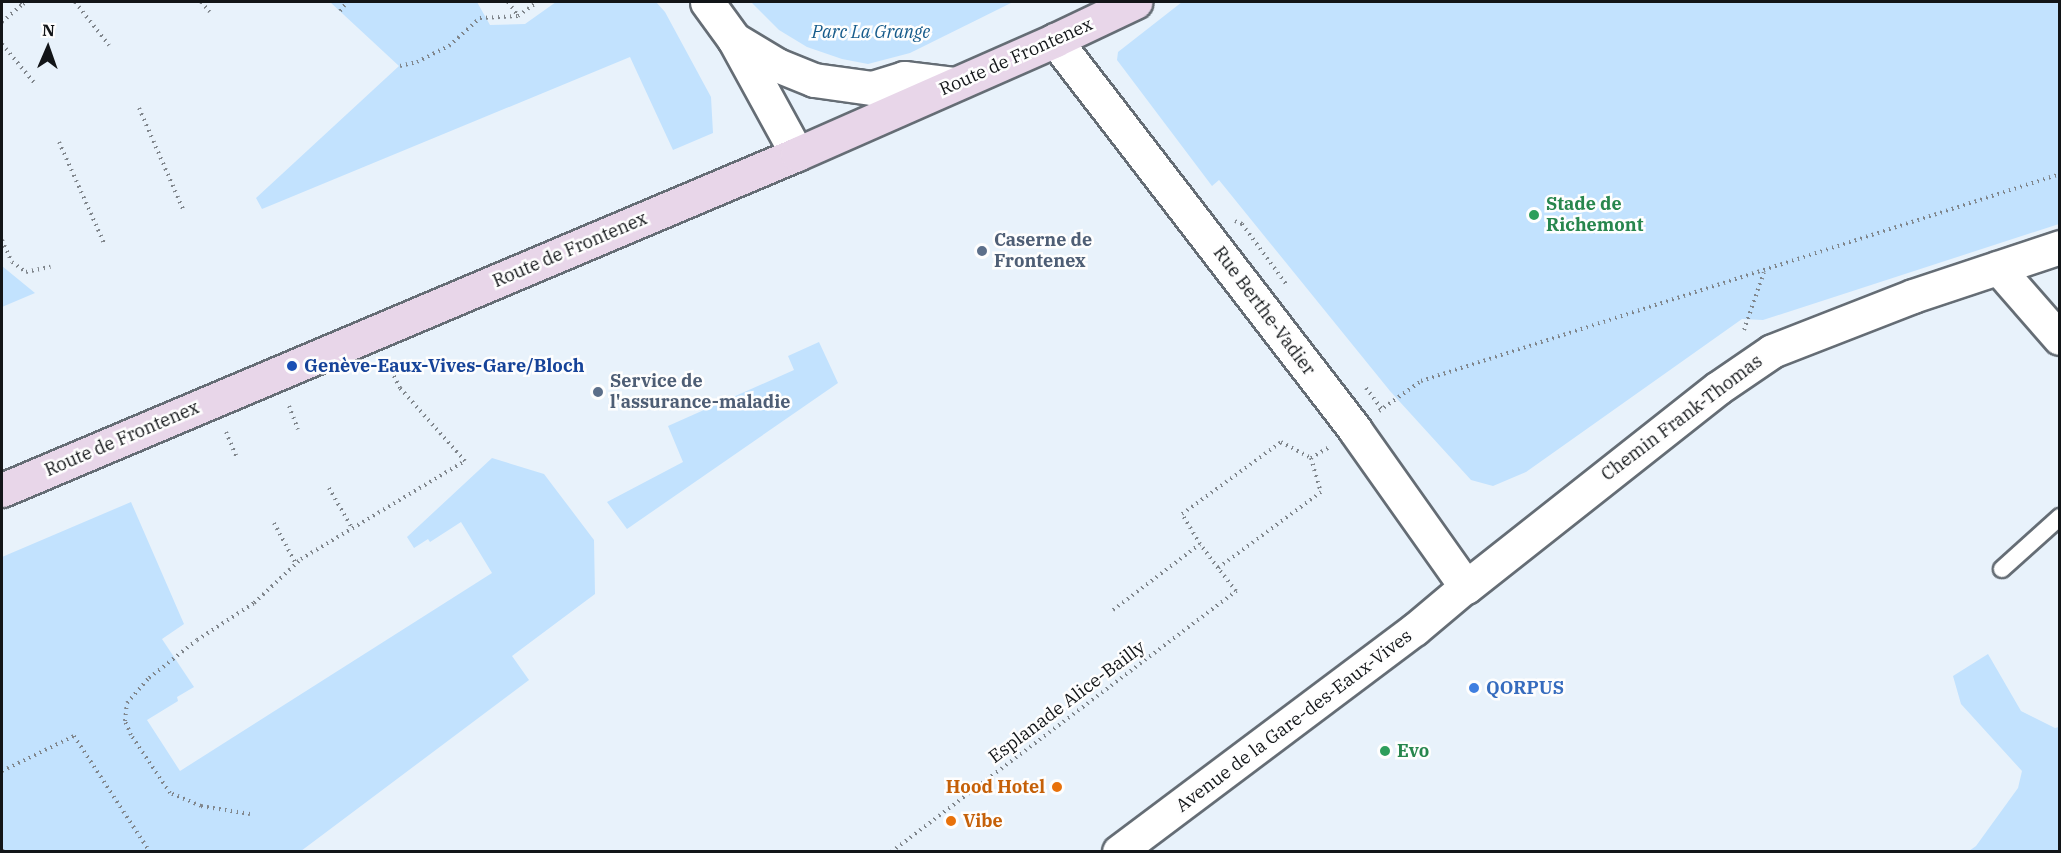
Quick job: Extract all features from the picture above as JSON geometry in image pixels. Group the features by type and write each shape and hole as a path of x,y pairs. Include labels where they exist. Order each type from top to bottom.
{"main road":[{"name":"Route de Frontenex","path":"2,490 797,154 1055,40 1135,2"}],"street":[{"path":"707,2 734,39 797,154"},
{"path":"734,39 777,65 824,81 872,88 904,78 954,84"},
{"name":"Rue Berthe-Vadier","path":"1055,40 1355,430 1466,587"},
{"name":"Chemin Frank-Thomas","path":"1466,587 1718,388 1772,351 1912,296 2060,247"},
{"path":"1998,268 2060,339"},
{"name":"Avenue de la Gare-des-Eaux-Vives","path":"1119,852 1416,630 1466,587"}],"lane":[{"path":"2002,569 2060,517"}],"path":[{"path":"2,22 24,2"},
{"path":"75,2 109,45"},
{"path":"201,2 210,12"},
{"path":"340,11 347,2"},
{"path":"508,2 518,16"},
{"path":"400,66 417,62 449,46 480,18 518,16 537,2"},
{"path":"2,44 36,86"},
{"path":"139,108 183,208"},
{"path":"59,142 104,243"},
{"path":"1355,430 1421,381 2060,174"},
{"path":"2,240 12,262 26,272 50,267"},
{"path":"1748,321 1764,271"},
{"path":"250,814 201,806 170,793 131,735 125,721 127,703 149,678 174,657 254,603 296,564 465,461 399,388 388,364"},
{"path":"289,406 298,429"},
{"path":"226,432 236,456"},
{"path":"1281,442 1311,458 1321,492 1218,568 1182,514 1281,442"},
{"path":"329,488 352,528"},
{"path":"274,523 296,564"},
{"path":"1113,610 1200,544"},
{"name":"Esplanade Alice-Bailly","path":"891,852 1062,725 1236,591 1218,568"},
{"path":"2,771 74,736 150,852"}],"green space":[{"path":"330,2 477,2 490,25 525,24 556,2 656,2 665,12 711,97 713,133 673,150 630,57 262,209 256,198 399,66"},
{"name":"Parc La Grange","path":"751,2 1013,2 910,53 868,64 842,59 807,47 779,30"},
{"name":"Stade de Richemont","path":"1182,2 2059,2 2059,224 1763,320 1742,319 1526,472 1493,486 1471,480 1390,391 1219,180 1212,186 1117,60 1118,52"},
{"path":"2,266 35,293 2,307"},
{"path":"819,342 838,383 627,529 607,502 683,462 668,426 794,370 788,356"},
{"path":"492,458 544,474 594,540 595,594 512,656 529,680 301,851 2,851 2,557 131,502 184,624 162,639 194,687 177,697 178,701 147,720 180,771 492,573 461,522 430,542 428,539 414,548 407,537"},
{"path":"1988,654 2021,711 2055,728 2059,727 2059,851 1969,851 1976,846 2018,788 2022,771 1961,704 1953,676"}],"place":[{"name":"Stade de Richemont","path":"1534,215"},
{"name":"Caserne de Frontenex","path":"982,251"},
{"name":"Genève-Eaux-Vives-Gare/Bloch","path":"292,366"},
{"name":"Service de l'assurance-maladie","path":"598,392"},
{"name":"QORPUS","path":"1474,688"},
{"name":"Evo","path":"1385,751"},
{"name":"Hood Hotel","path":"1057,787"},
{"name":"Vibe","path":"951,821"}]}
